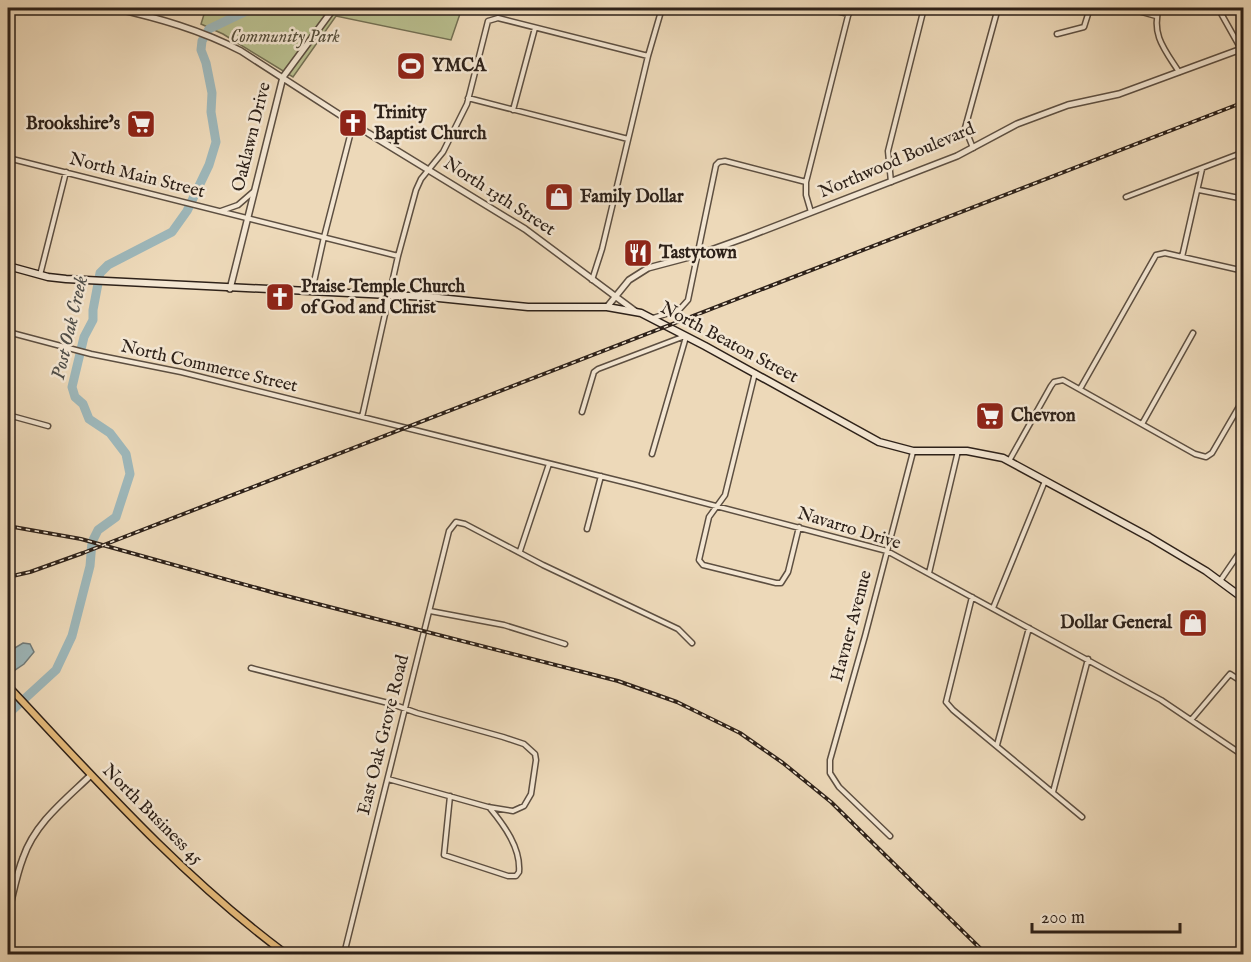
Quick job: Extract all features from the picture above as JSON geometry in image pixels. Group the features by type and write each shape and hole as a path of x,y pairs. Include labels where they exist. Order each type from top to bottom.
{"main road":[{"name":"North Beaton Street","path":"8,266 40,275 74,280 389,295 528,308 607,307 636,312 653,318 872,439 913,451 982,452 1009,461 1149,537 1220,581 1244,599"},
{"name":"North Business 45","path":"8,686 91,775 190,875 286,954"}],"street":[{"name":"North 13th Street","path":"114,8 161,19 225,42 525,229 636,312"},
{"name":"Oaklawn Drive","path":"230,289 283,77 334,8"},
{"path":"592,280 602,249 648,56 662,8"},
{"path":"824,8 849,14"},
{"path":"812,212 807,202 806,182 850,8"},
{"path":"891,182 888,150 924,8"},
{"path":"973,148 965,128 998,8"},
{"path":"1057,34 1084,27 1090,8"},
{"path":"1127,8 1156,16"},
{"path":"1159,8 1156,16 1156,29 1163,47 1179,73"},
{"path":"1218,8 1242,49"},
{"path":"362,417 398,256 416,190 421,179 444,152 468,98 490,19 498,18 648,56"},
{"path":"513,110 535,28"},
{"name":"Northwood Boulevard","path":"607,307 629,280 648,268 697,255 891,182 957,156 1017,124 1068,105 1119,94 1242,49"},
{"path":"468,98 628,139"},
{"path":"311,292 354,123"},
{"path":"1126,197 1244,153"},
{"name":"North Main Street","path":"8,158 398,256"},
{"path":"653,318 665,316 684,306 688,300 716,165 719,162 725,161 806,182"},
{"path":"1182,257 1202,169"},
{"path":"40,275 66,172"},
{"path":"221,211 238,206 255,189"},
{"path":"1199,190 1244,199"},
{"path":"1080,389 1153,259 1160,253 1244,271"},
{"name":"North Commerce Street","path":"8,332 91,354 181,372 405,428"},
{"path":"1143,424 1193,333"},
{"path":"582,412 594,372 598,369 686,336"},
{"path":"652,454 686,336"},
{"path":"755,373 725,495 709,517 699,560 703,565 781,583 788,572 799,527"},
{"path":"1009,461 1054,382 1063,380 1204,457 1212,453 1244,398"},
{"path":"8,415 48,426"},
{"name":"Navarro Drive","path":"405,428 601,476 887,551 1088,658 1161,700 1244,756"},
{"name":"Havner Avenue","path":"891,836 839,787 830,773 830,760 913,451"},
{"path":"928,573 958,451"},
{"path":"549,464 520,551 543,565 678,628 692,643"},
{"path":"587,529 601,476"},
{"path":"993,608 1045,480"},
{"name":"East Oak Grove Road","path":"344,954 449,531 453,523 460,522 520,551"},
{"path":"1220,581 1244,546"},
{"path":"972,597 946,702 952,710 1082,817"},
{"path":"430,611 504,625 565,644"},
{"path":"997,745 1029,628"},
{"path":"1053,792 1088,658"},
{"path":"251,668 405,708 530,746 536,754 531,794 524,806 513,812 388,779"},
{"path":"1191,720 1230,674 1244,683"},
{"path":"8,909 23,857 34,833 50,814 91,775"},
{"path":"450,796 443,853 447,858 508,876 516,876 519,872 520,861 501,821 488,807"}],"green space":[{"name":"Community Park","path":"206,8 462,8 451,40 336,16 293,77 223,34 201,24"}],"water":[{"path":"23,643 30,644 34,652 24,664 15,670 8,666 8,652"}],"waterway":[{"name":"Post Oak Creek","path":"8,714 56,670 72,636 90,566 92,542 98,530 116,517 130,474 126,454 110,433 89,419 83,404 75,397 72,387 84,337 93,320 100,273 108,265 172,232 187,211 209,165 216,142 211,112 212,93 201,50 202,41 209,29 253,8"}],"railway":[{"path":"8,577 30,572 83,553 1244,102"},
{"path":"8,526 81,539 275,593 618,681 677,702 740,733 783,763 831,802 986,954"}],"place":[{"name":"YMCA","path":"411,66"},
{"name":"Trinity Baptist Church","path":"353,123"},
{"name":"Brookshire's","path":"141,124"},
{"name":"Family Dollar","path":"559,197"},
{"name":"Tastytown","path":"638,253"},
{"name":"Praise Temple Church of God and Christ","path":"280,297"},
{"name":"Chevron","path":"990,416"},
{"name":"Dollar General","path":"1193,623"}]}
